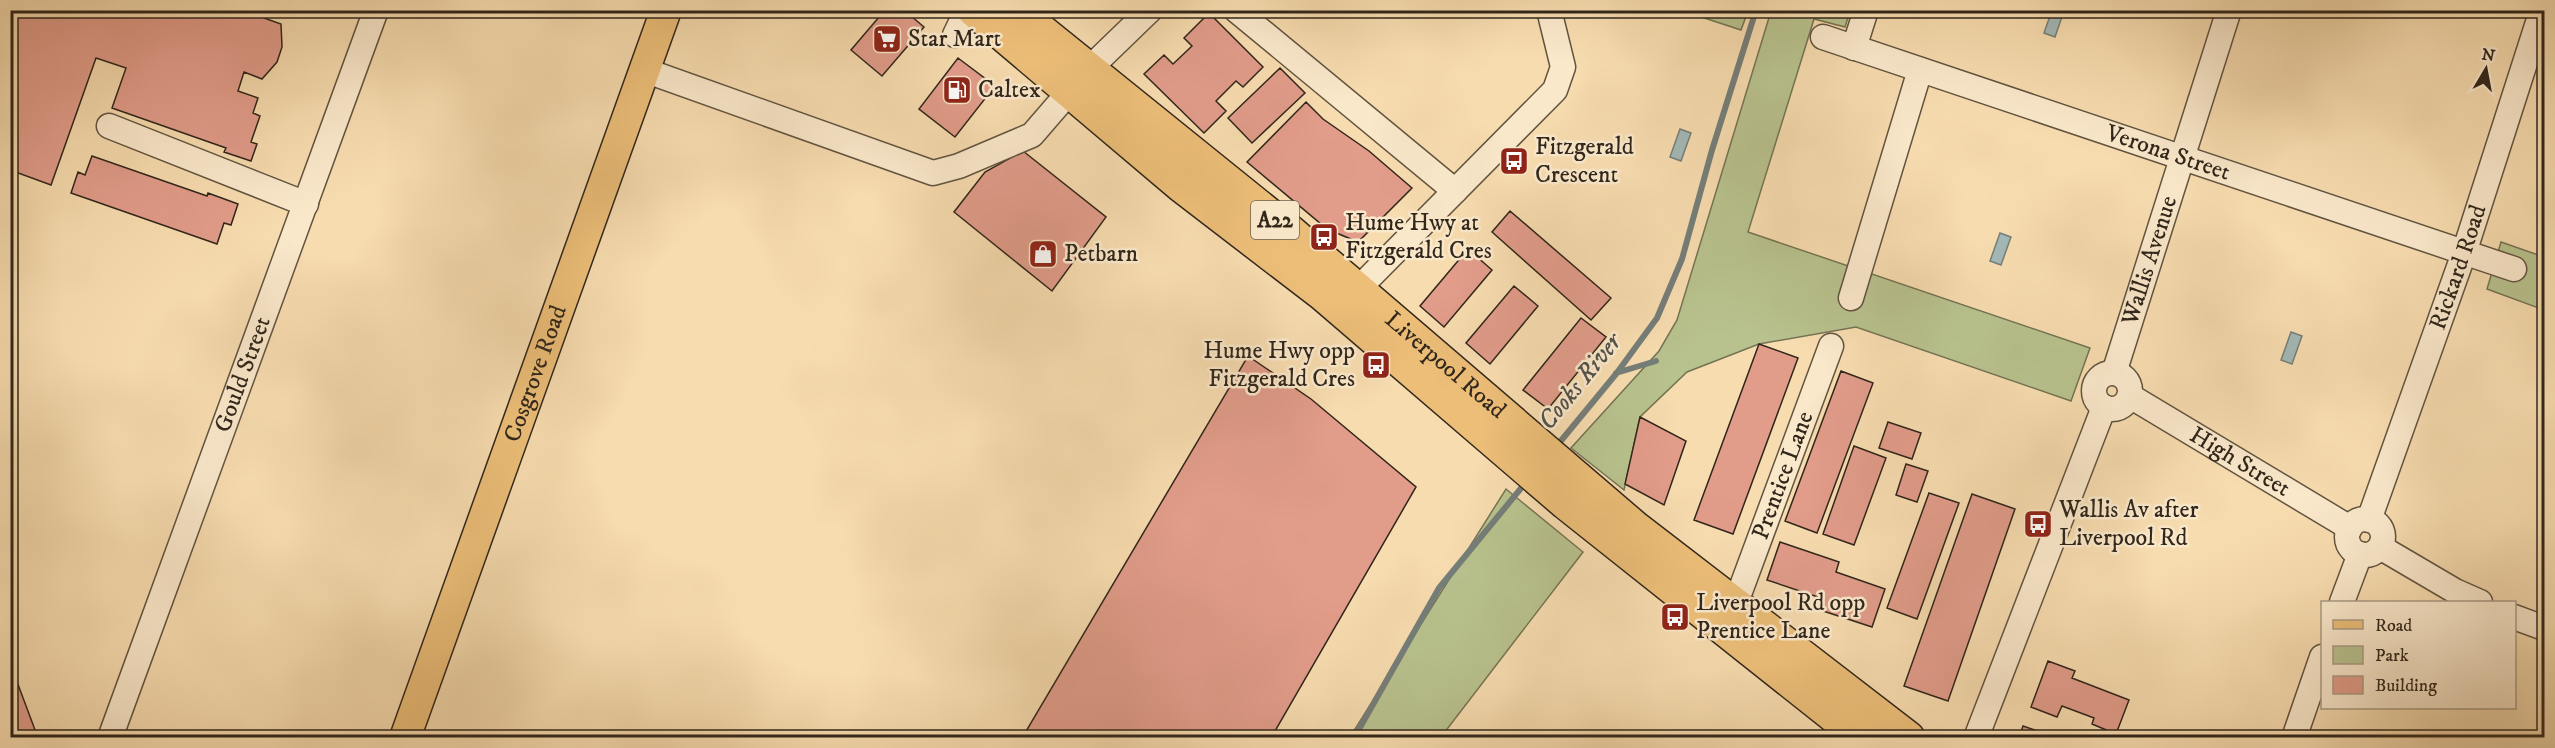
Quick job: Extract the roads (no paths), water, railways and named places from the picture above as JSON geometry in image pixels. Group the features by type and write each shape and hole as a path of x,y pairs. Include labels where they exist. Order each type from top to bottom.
{"highway":[{"name":"Liverpool Road","path":"1015,10 1079,81 1182,186 1506,434"},
{"name":"Liverpool Road","path":"964,23 1079,81 1358,289 1506,434 1862,738"},
{"name":"Liverpool Road","path":"1575,494 1634,527 1908,738"}],"main road":[{"name":"Cosgrove Road","path":"405,738 666,10"}],"street":[{"name":"Gould Street","path":"110,738 376,10"},
{"path":"964,23 967,10"},
{"path":"644,70 933,172 959,166 1032,135 1079,81 1150,10"},
{"path":"1236,10 1455,191"},
{"path":"1358,289 1555,90 1563,67 1550,10"},
{"path":"1854,48 1866,10"},
{"name":"Wallis Avenue","path":"2114,373 2229,10"},
{"name":"Rickard Road","path":"2360,524 2464,253 2542,10"},
{"name":"Verona Street","path":"1823,37 2514,269"},
{"path":"1851,298 1920,70"},
{"path":"109,126 306,204"},
{"name":"Prentice Lane","path":"1735,605 1831,346"},
{"path":"2114,373 2127,380 2130,396 2118,408 2104,407 2095,395 2096,383 2105,374 2114,373"},
{"name":"High Street","path":"2130,396 2360,524"},
{"path":"1976,738 2104,407"},
{"path":"2343,601 2370,550 2383,536 2379,526 2360,524"},
{"path":"2370,550 2476,601"},
{"path":"2516,618 2544,628"},
{"path":"2294,738 2321,660"}],"waterway":[{"name":"Cooks River","path":"1555,448 1616,374 1657,318 1682,259 1712,150 1756,10"},
{"path":"1616,373 1656,361"},
{"name":"Cooks River","path":"1354,738 1439,588 1527,481"}],"place":[{"name":"Star Mart","path":"887,39"},
{"name":"Caltex","path":"957,90"},
{"name":"Fitzgerald Crescent","path":"1514,161"},
{"name":"Hume Hwy at Fitzgerald Cres","path":"1324,237"},
{"name":"Petbarn","path":"1043,254"},
{"name":"Hume Hwy opp Fitzgerald Cres","path":"1376,365"},
{"name":"Wallis Av after Liverpool Rd","path":"2038,524"},
{"name":"Liverpool Rd opp Prentice Lane","path":"1675,617"}]}
